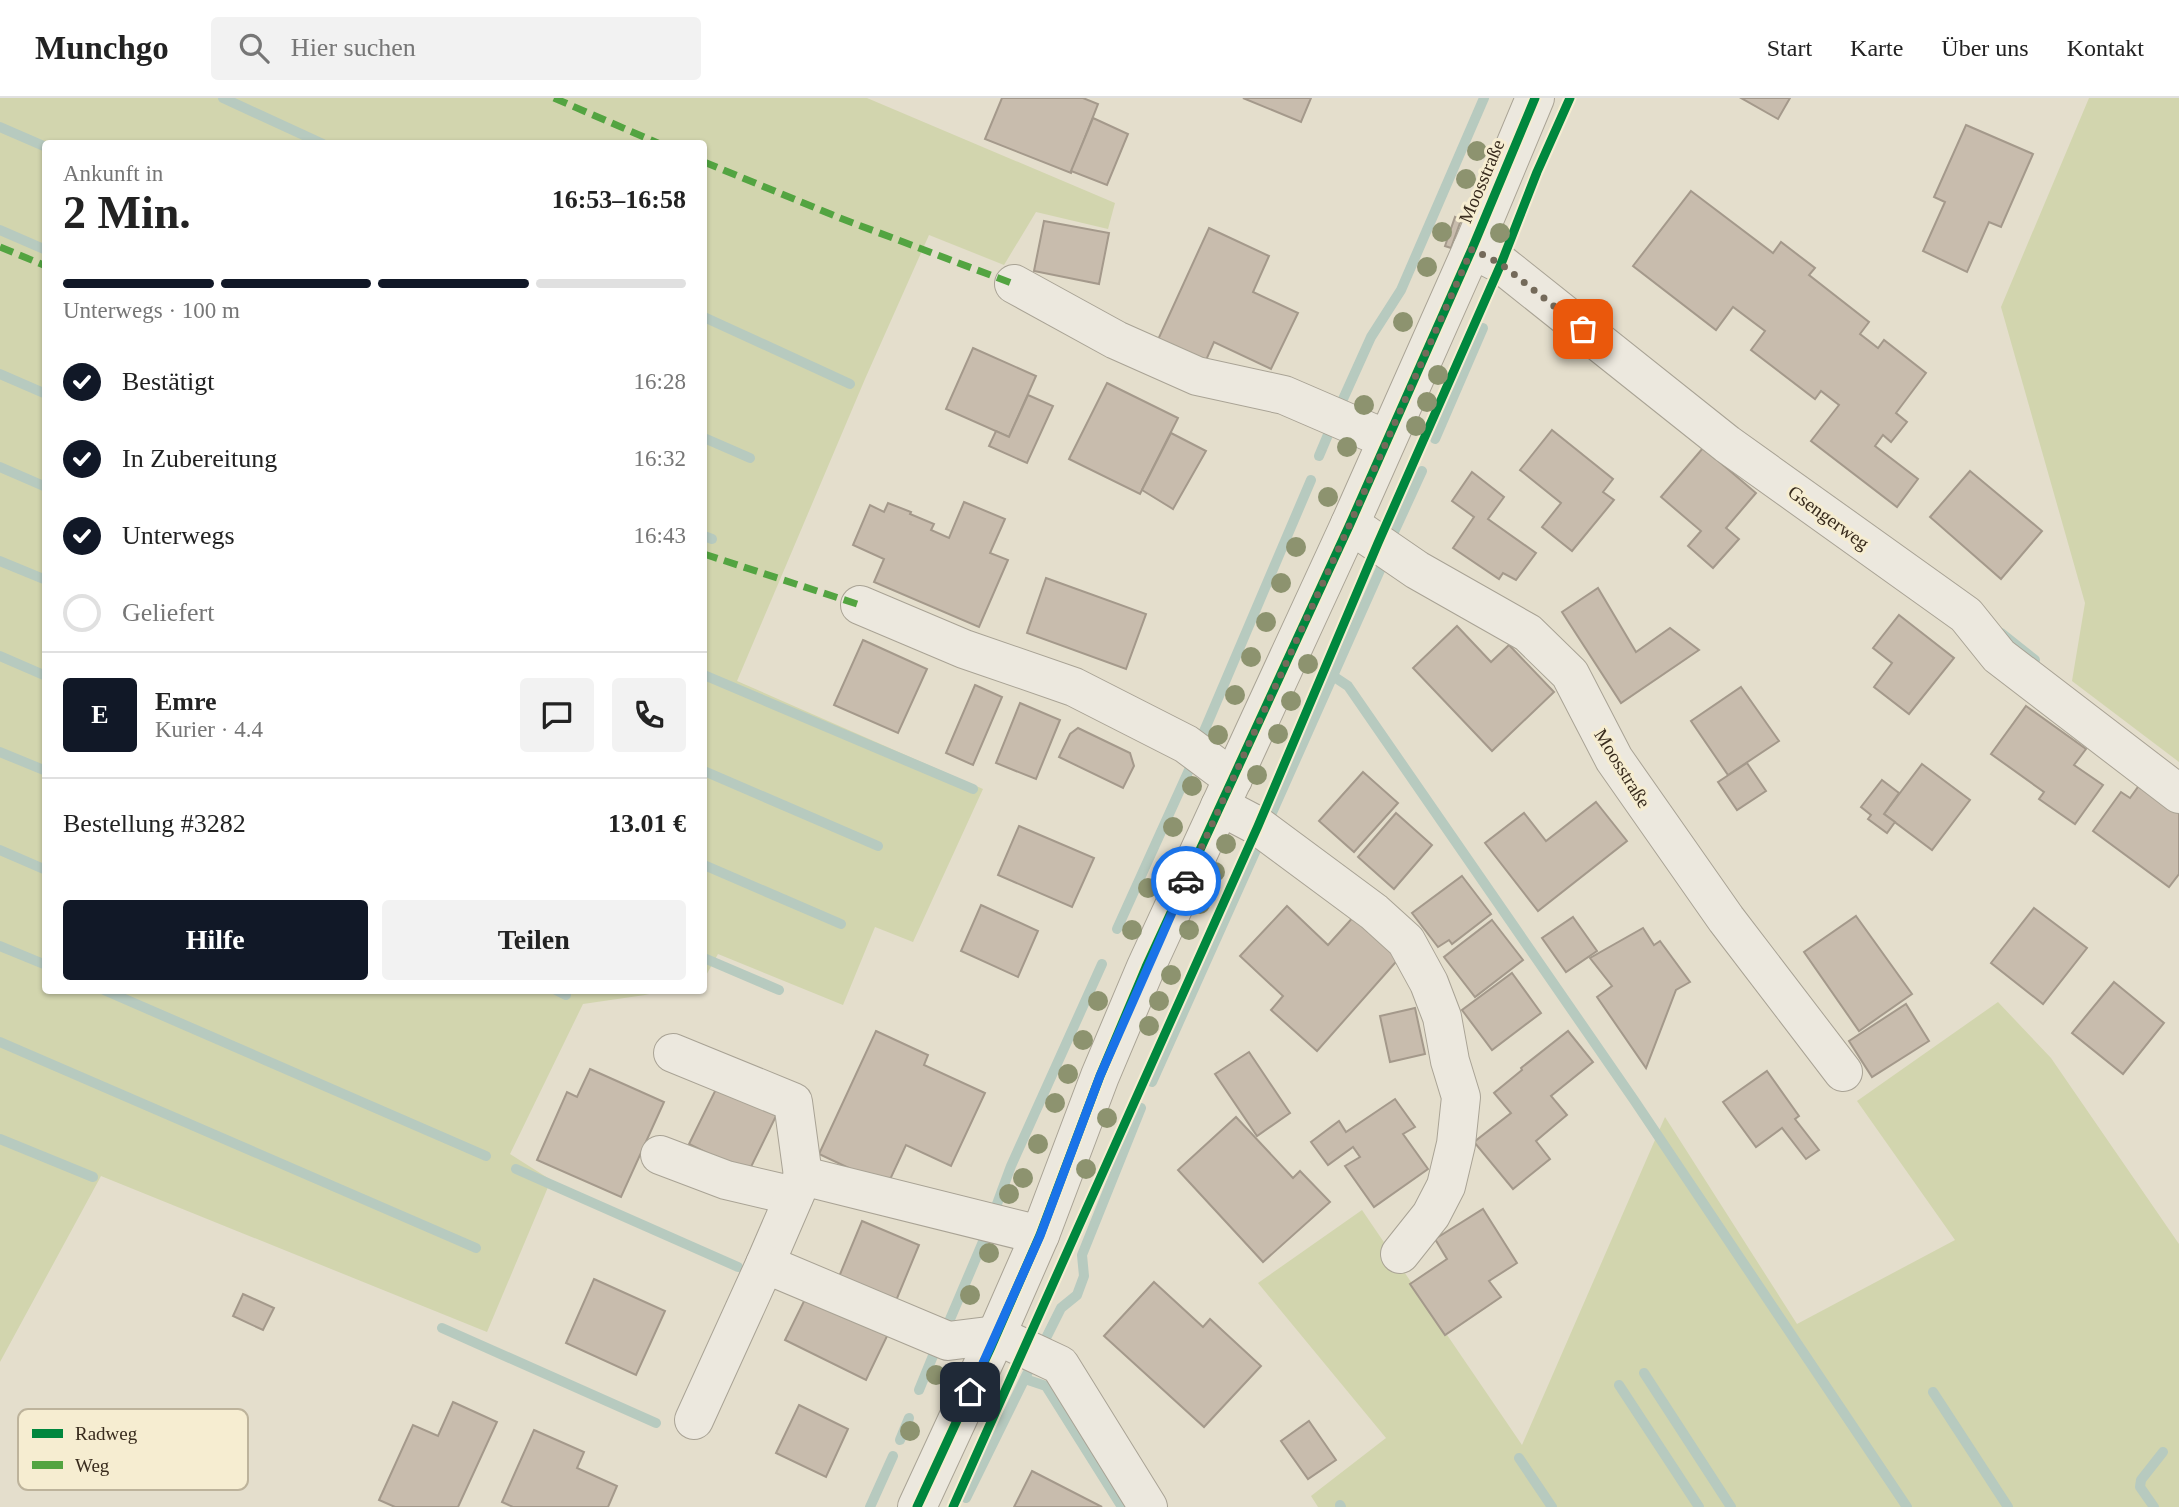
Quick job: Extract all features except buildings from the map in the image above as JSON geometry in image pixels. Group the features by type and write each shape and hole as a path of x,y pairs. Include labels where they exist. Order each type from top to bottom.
{"street":[{"name":"Moosstraße","path":"917,1507 1040,1236 1100,1076 1146,967 1350,524 1472,249 1535,98"},
{"name":"Gsengerweg","path":"1472,249 1501,264 1727,444 1966,615 1999,656 2179,794"},
{"path":"1014,285 1116,340 1197,376 1284,395 1386,439"},
{"name":"Moosstraße","path":"1350,524 1417,569 1528,633 1570,674 1614,759 1726,919 1843,1072"},
{"path":"860,604 964,649 1074,687 1186,744 1226,793 1258,826 1374,912 1406,941 1429,983 1442,1017 1450,1061 1461,1097 1456,1144 1446,1186 1431,1214 1400,1254"},
{"path":"673,1053 793,1102 798,1186 694,1420"},
{"path":"660,1155 726,1180 798,1186 1040,1236"},
{"path":"765,1264 948,1341 996,1335 1060,1365 1148,1507"}],"green space":[{"path":"0,98 867,98 1115,203 1108,229 1036,212 1004,265 929,235 737,681 983,789 913,942 875,927 843,1005 718,954 707,974 707,140 42,140 42,994 649,994 583,1004 510,1154 551,1180 487,1332 101,1176 0,1362"},
{"path":"2089,98 2179,98 2179,762 2072,681 2085,603 2001,307"},
{"path":"1998,1002 2051,1058 2179,1244 2179,1507 1318,1507 1311,1496 1386,1438 1258,1283 1362,1210 1522,1445 1665,1117 1797,1324 1955,1240 1857,1101"}],"waterway":[{"path":"223,98 314,140"},
{"path":"1339,408 1371,337 1401,290 1484,98"},
{"path":"0,127 42,145"},
{"path":"0,230 42,248"},
{"path":"707,318 850,384"},
{"path":"1435,439 1483,328"},
{"path":"0,374 42,392"},
{"path":"1319,456 1330,430"},
{"path":"707,439 750,458"},
{"path":"0,467 42,485"},
{"path":"1394,532 1422,471"},
{"path":"1202,736 1311,480"},
{"path":"707,537 712,539"},
{"path":"1271,815 1385,559"},
{"path":"0,561 42,578"},
{"path":"2001,633 2035,660"},
{"path":"0,656 42,674"},
{"path":"707,676 973,789"},
{"path":"1333,676 1348,686 1634,1100 1907,1507"},
{"path":"0,752 42,769"},
{"path":"1117,929 1189,770"},
{"path":"707,772 878,846"},
{"path":"0,850 42,868"},
{"path":"1152,1082 1256,850"},
{"path":"707,866 841,924"},
{"path":"0,946 42,963"},
{"path":"707,959 779,990"},
{"path":"997,1204 1011,1166 1102,964"},
{"path":"113,994 486,1156"},
{"path":"0,1042 476,1248"},
{"path":"1045,1340 1061,1308 1077,1295 1084,1276 1082,1255 1141,1108"},
{"path":"0,1139 93,1177"},
{"path":"516,1169 738,1267"},
{"path":"948,1324 985,1237"},
{"path":"442,1328 656,1423"},
{"path":"919,1390 937,1346"},
{"path":"966,1498 1030,1368"},
{"path":"1644,1373 1731,1507"},
{"path":"1025,1379 1046,1386 1122,1507"},
{"path":"1619,1385 1699,1507"},
{"path":"1933,1392 2008,1507"},
{"path":"900,1440 909,1418"},
{"path":"2154,1507 2140,1487 2141,1480 2163,1452"},
{"path":"870,1507 893,1456"},
{"path":"1519,1458 1552,1507"}],"marked path":[{"path":"554,98 651,140"},
{"path":"707,163 840,218 1014,284"},
{"path":"0,247 42,264"},
{"path":"707,555 860,605"}],"cycle path":[{"path":"917,1507 1040,1235 1100,1076 1146,967 1350,524 1472,249 1535,98"},
{"path":"953,1507 1258,826 1570,98"}],"way so far":[{"path":"1186,881 1350,524 1472,249 1501,264 1583,329"}],"route":[{"path":"970,1392 1040,1236 1100,1076 1186,881"}]}
